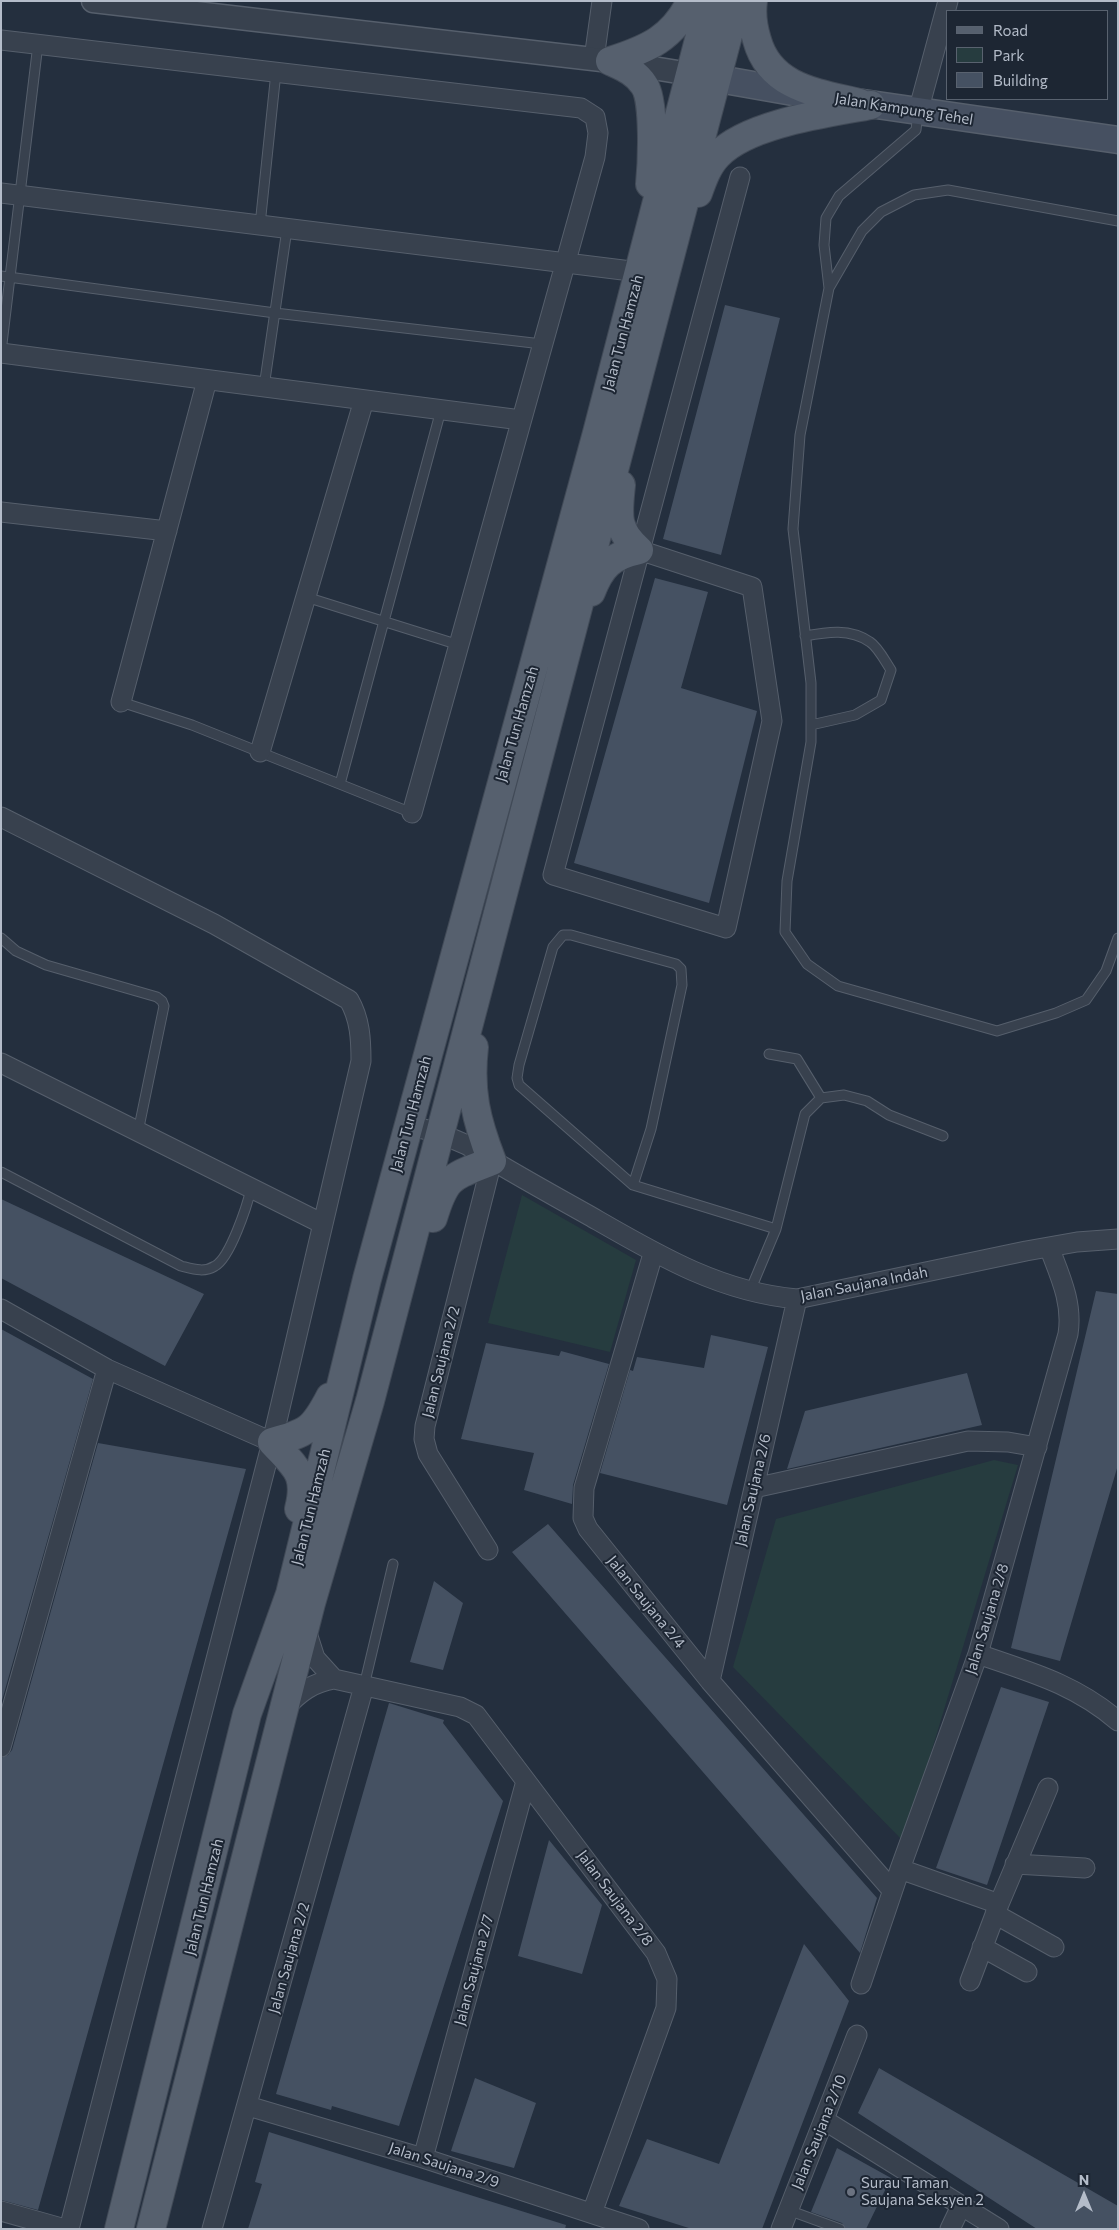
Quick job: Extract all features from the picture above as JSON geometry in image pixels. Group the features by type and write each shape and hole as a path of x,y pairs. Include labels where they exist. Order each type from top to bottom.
{"main road":[{"path":"602,60 645,50 666,36 684,18 692,1"},
{"name":"Jalan Tun Hamzah","path":"154,2225 305,1627 379,1368 655,308 703,77 709,1"},
{"name":"Jalan Tun Hamzah","path":"119,2229 248,1714 290,1594 367,1278 491,817 542,637 646,245 703,77 737,1"},
{"path":"753,1 753,25 759,48 768,64 780,77 802,89 871,105"},
{"path":"602,60 632,71 645,86 650,109 652,163 646,245"},
{"name":"Jalan Kampung Tehel","path":"703,77 871,105 1118,140"},
{"path":"655,308 706,172 718,154 756,132 777,124 871,105"},
{"path":"562,670 596,578 609,561 623,554 639,550 623,533 618,516 627,417"},
{"path":"379,1368 440,1193 448,1181 492,1161 478,1126 473,1100 472,1069 500,905"},
{"path":"248,1714 285,1570 303,1483 296,1468 272,1442 300,1435 314,1426 330,1398 367,1278"}],"street":[{"path":"93,1 602,60 703,77"},
{"path":"602,1 602,60"},
{"path":"918,112 948,1"},
{"path":"1,40 581,108 595,117 598,133 595,157 412,813"},
{"path":"639,550 752,587 772,721 726,928 553,875 639,550 740,178"},
{"path":"1,193 639,272"},
{"path":"1,353 521,420"},
{"path":"121,702 207,380"},
{"path":"260,752 364,400"},
{"path":"1,512 167,531"},
{"path":"1,817 214,924 350,1000 356,1012 361,1039 361,1061 272,1442 69,2229"},
{"path":"1,1063 323,1224"},
{"name":"Jalan Saujana Indah","path":"408,1125 439,1133 467,1145 654,1254 710,1280 750,1292 797,1299 1050,1247 1118,1239"},
{"name":"Jalan Saujana 2/2","path":"488,1550 428,1454 424,1439 425,1426 492,1161"},
{"name":"Jalan Saujana 2/8","path":"861,1984 892,1890 978,1654 1038,1447 1070,1318 1069,1303 1050,1247"},
{"name":"Jalan Saujana 2/4","path":"654,1254 584,1488 583,1518 588,1529 710,1681 892,1890"},
{"name":"Jalan Saujana 2/6","path":"710,1681 797,1299"},
{"path":"1,1309 107,1369 272,1442"},
{"path":"1,1746 107,1369"},
{"path":"754,1488 968,1441 1001,1441 1038,1447"},
{"path":"305,1627 315,1658 334,1679"},
{"path":"978,1654 1060,1682 1100,1705 1118,1720"},
{"path":"285,1708 306,1688 334,1679"},
{"name":"Jalan Saujana 2/8","path":"334,1679 460,1707 476,1715 656,1953 667,1979 666,2008 592,2213"},
{"name":"Jalan Saujana 2/2","path":"212,2229 248,2106 364,1686"},
{"name":"Jalan Saujana 2/7","path":"423,2158 526,1781"},
{"path":"970,1982 997,1909 1048,1788"},
{"path":"1016,1864 1085,1868"},
{"path":"900,1869 997,1909 1054,1947"},
{"path":"982,1947 1027,1972"},
{"name":"Jalan Saujana 2/10","path":"781,2229 858,2035"},
{"name":"Jalan Saujana 2/9","path":"248,2106 423,2158 639,2229"},
{"path":"824,2120 998,2229"},
{"path":"950,2229 961,2206"},
{"path":"1,2211 64,2229"}],"lane":[{"path":"1,353 6,277 20,196 38,44"},
{"path":"260,225 276,72"},
{"path":"918,112 916,130 839,196 826,218 824,245 829,288 800,435 793,529 810,683 810,742 787,881 785,932 807,964 838,986 997,1031 1056,1013 1086,1000 1106,972 1118,938"},
{"path":"829,288 862,231 881,212 914,195 948,190 1118,221"},
{"path":"264,387 287,229"},
{"path":"6,277 275,313 542,344"},
{"path":"340,784 441,410"},
{"path":"306,597 459,645"},
{"path":"805,636 836,631 856,636 870,642 891,670 881,700 855,715 810,725"},
{"path":"121,702 192,725 412,813"},
{"path":"633,1186 651,1129 682,985 681,969 676,964 571,935 562,935 554,947 519,1065 517,1078 525,1092 633,1186 776,1229"},
{"path":"1,938 16,951 38,962 157,997 162,1001 164,1006 138,1132"},
{"path":"769,1054 797,1059 821,1098"},
{"path":"750,1292 776,1229 805,1114 821,1098 844,1095 867,1101 888,1115 943,1136"},
{"path":"1,1172 181,1266 194,1270 206,1270 217,1265 242,1220 251,1189"},
{"path":"364,1686 393,1564"},
{"path":"788,2210 840,2229"}],"green space":[{"path":"522,1195 636,1260 610,1352 488,1323"},
{"path":"994,1460 1018,1465 904,1842 733,1667 776,1519"}],"building":[{"path":"725,305 780,318 721,555 663,539"},
{"path":"655,578 708,592 681,688 757,711 709,903 574,863"},
{"path":"1,1199 204,1294 165,1366 1,1278"},
{"path":"1096,1291 1118,1294 1118,1465 1060,1661 1011,1648"},
{"path":"1,1329 93,1379 1,1704"},
{"path":"711,1335 768,1347 727,1505 600,1473 630,1370 633,1371 637,1357 704,1368"},
{"path":"486,1343 559,1356 561,1351 609,1364 573,1485 572,1504 524,1490 534,1453 461,1439"},
{"path":"967,1373 982,1425 787,1469 805,1411"},
{"path":"98,1443 246,1469 38,2210 1,2200 1,1758 8,1755 12,1750"},
{"path":"548,1524 877,1898 860,1953 512,1552"},
{"path":"434,1581 463,1603 443,1670 410,1662"},
{"path":"1001,1687 1049,1702 987,1885 936,1868"},
{"path":"389,1703 444,1720 443,1723 503,1801 399,2126 332,2106 331,2110 276,2094"},
{"path":"549,1840 602,1905 582,1974 518,1956"},
{"path":"804,1944 849,2001 762,2229 692,2229 619,2206 647,2139 719,2164"},
{"path":"879,2068 1118,2206 1118,2229 1037,2229 858,2113"},
{"path":"475,2078 536,2103 514,2168 451,2151"},
{"path":"269,2132 566,2225 565,2229 248,2229 262,2184 255,2182"},
{"name":"Surau Taman Saujana Seksyen 2","path":"837,2148 891,2178 866,2229 846,2229 842,2223 811,2212"}],"place":[{"name":"Surau Taman Saujana Seksyen 2","path":"851,2192"}]}
